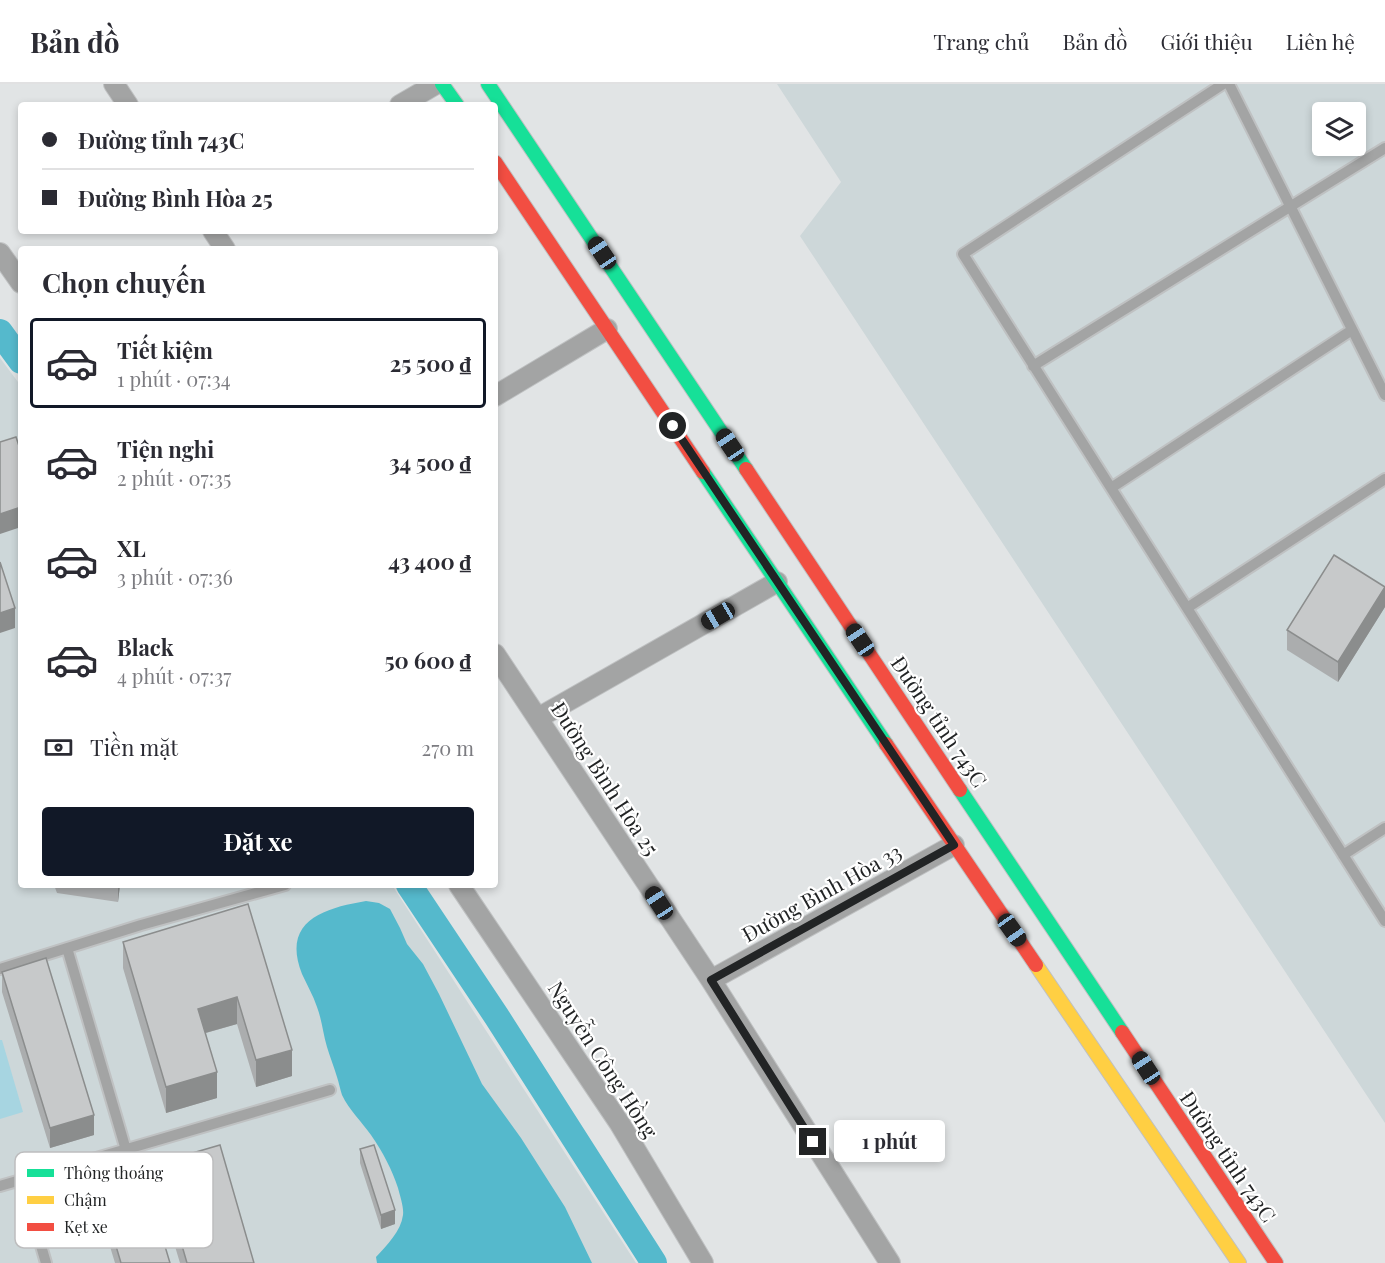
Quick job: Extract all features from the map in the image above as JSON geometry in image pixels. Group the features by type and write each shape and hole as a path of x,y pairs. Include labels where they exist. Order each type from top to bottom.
{"main road":[{"path":"442,84 455,102"},
{"name":"Đường tỉnh 743C","path":"488,84 988,864 1239,1263"},
{"name":"Đường tỉnh 743C","path":"498,166 611,326 777,582 954,845 988,864 1276,1263"}],"street":[{"path":"114,84 126,102"},
{"path":"405,102 436,84"},
{"path":"0,253 18,279"},
{"path":"498,394 611,326"},
{"path":"538,718 777,582"},
{"name":"Đường Bình Hòa 25","path":"498,658 711,980 890,1263"},
{"name":"Đường Bình Hòa 33","path":"711,980 954,845"},
{"name":"Nguyễn Công Hồng","path":"461,888 620,1124 703,1263"}],"lane":[{"path":"1222,84 963,254 1385,921"},
{"path":"1229,84 1385,395"},
{"path":"1033,366 1385,147"},
{"path":"1111,488 1352,330"},
{"path":"1187,608 1385,479"},
{"path":"1343,855 1385,828"},
{"path":"0,969 141,925 274,888"},
{"path":"67,948 126,1150"},
{"path":"119,1152 330,1090"},
{"path":"0,1186 15,1182"},
{"path":"42,1248 46,1263"}],"shaded area":[{"path":"777,84 1385,84 1385,1123 800,236 841,182"},
{"path":"0,358 18,382 18,888 394,888 636,1263 0,1263"},
{"path":"0,1040 2,1040 23,1112 0,1119"}],"water":[{"path":"366,901 379,903 390,909 407,944 423,964 439,994 482,1084 521,1138 565,1207 592,1263 377,1263 376,1257 393,1238 402,1221 401,1198 383,1154 342,1095 319,1012 302,974 297,956 297,941 302,929 310,920 335,908"}],"building":[{"path":"16,437 18,443 18,508 0,514 0,442"},
{"path":"1334,555 1385,587 1338,662 1287,630"},
{"path":"0,562 15,608 0,613"},
{"path":"248,904 292,1050 256,1060 237,997 198,1009 217,1072 166,1087 123,942"},
{"path":"46,958 94,1115 50,1128 2,972"},
{"path":"220,1145 254,1263 187,1263 183,1248 213,1248 213,1152 196,1152"},
{"path":"374,1145 395,1210 381,1215 360,1149"},
{"path":"117,1248 166,1248 170,1263 121,1263"}],"waterway":[{"path":"0,332 18,357"},
{"path":"411,888 497,1017 654,1263"}],"traffic: fast":[{"path":"442,84 455,102"},
{"path":"488,84 746,469"},
{"path":"703,472 886,744"},
{"path":"960,790 1122,1032"}],"traffic: slow":[{"path":"1036,965 1239,1263"}],"traffic: jam":[{"path":"498,166 703,472"},
{"path":"746,469 960,790"},
{"path":"886,744 1036,965"},
{"path":"1122,1032 1276,1263"}],"route":[{"path":"673,426 954,845 711,980 813,1142"}]}
